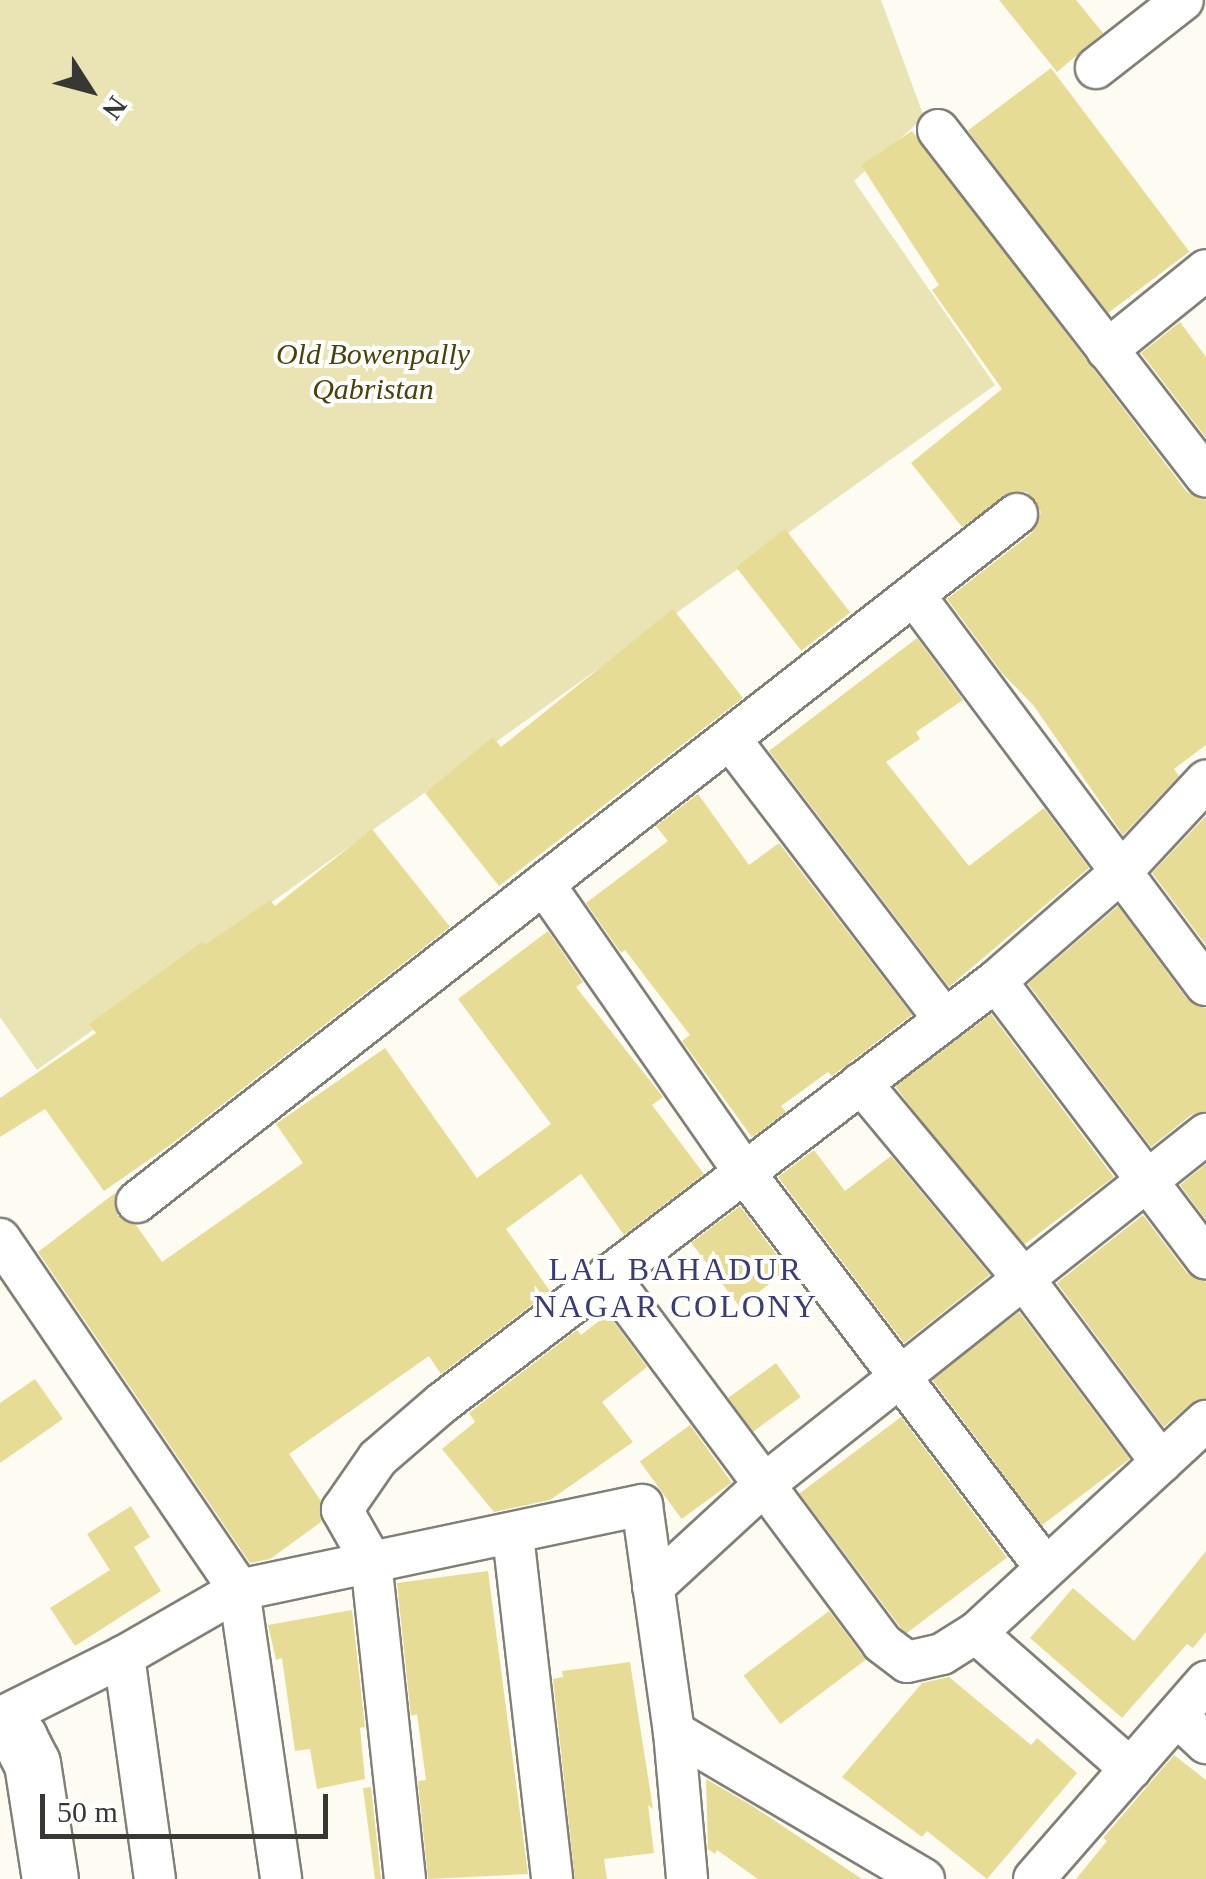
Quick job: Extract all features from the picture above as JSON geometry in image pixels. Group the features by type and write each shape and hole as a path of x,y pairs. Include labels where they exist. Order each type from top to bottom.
{"street":[{"path":"1096,68 1182,0"},
{"path":"938,130 1206,477"},
{"path":"1107,350 1206,270"},
{"path":"138,1202 1017,514"},
{"path":"914,595 1206,985"},
{"path":"730,739 945,1020"},
{"path":"405,1879 371,1561 342,1510 378,1458 442,1403 996,981 1122,872 1206,782"},
{"path":"544,884 744,1172 1044,1566"},
{"path":"996,981 1206,1259"},
{"path":"860,1084 1024,1279 1161,1462"},
{"path":"654,1587 766,1484 1206,1134"},
{"path":"0,1238 240,1590 281,1879"},
{"path":"608,1276 882,1643 906,1662 942,1654 976,1633 1044,1566 1206,1421"},
{"path":"50,1879 32,1763 18,1738 0,1721 240,1590 642,1506 674,1732 687,1879"},
{"path":"513,1535 552,1879"},
{"path":"976,1633 1131,1769"},
{"path":"124,1656 155,1879"},
{"path":"1034,1879 1131,1769 1192,1730 1206,1682"},
{"path":"674,1732 924,1879"}],"green space":[{"name":"Old Bowenpally Qabristan","path":"0,0 881,0 924,117 854,181 995,385 37,1070 0,1017"}],"building":[{"path":"999,0 1076,0 1103,33 1057,72"},
{"path":"1051,68 1189,252 1106,314 968,131"},
{"path":"912,131 1187,492 1206,500 1206,745 1174,769 1179,776 1123,835 1034,706 1002,673 947,599 1032,533 1041,512 1027,492 1013,491 962,527 911,463 1002,389 932,290 939,285 861,165"},
{"path":"1180,322 1206,357 1206,438 1141,353"},
{"path":"785,529 850,613 801,651 736,567"},
{"path":"673,609 743,698 499,886 425,793 493,737 501,747"},
{"path":"917,638 963,700 916,732 920,739 886,762 969,866 1044,808 1089,868 949,987 769,751"},
{"path":"698,794 749,865 779,843 912,1015 832,1076 828,1072 781,1106 786,1112 752,1137 682,1041 690,1035 625,950 621,953 586,903 668,841 656,826"},
{"path":"1206,816 1206,945 1152,873"},
{"path":"372,829 450,927 173,1143 104,1191 45,1109 0,1137 0,1098 96,1033 89,1024 202,942 205,945 270,900 275,906"},
{"path":"1118,906 1187,999 1206,1008 1206,1111 1191,1115 1151,1147 1028,984"},
{"path":"548,931 583,982 576,987 663,1097 652,1105 704,1174 624,1235 581,1174 506,1229 550,1291 441,1374 429,1356 289,1454 321,1501 321,1522 270,1559 250,1563 38,1252 115,1193 118,1216 136,1225 162,1262 303,1163 276,1124 385,1048 477,1178 551,1124 458,999"},
{"path":"991,1014 1114,1177 1018,1249 895,1086"},
{"path":"814,1150 845,1191 891,1156 990,1275 904,1343 778,1177"},
{"path":"1206,1164 1206,1220 1180,1185"},
{"path":"740,1206 788,1270 739,1307 691,1243"},
{"path":"1143,1215 1187,1273 1206,1282 1206,1398 1190,1404 1164,1427 1057,1283"},
{"path":"1019,1312 1130,1459 1042,1525 931,1378"},
{"path":"608,1314 647,1367 602,1402 633,1442 550,1500 494,1512 442,1449 475,1422 469,1413 577,1330 581,1335"},
{"path":"776,1363 801,1397 753,1432 728,1398"},
{"path":"35,1379 63,1419 0,1463 0,1403"},
{"path":"901,1417 1007,1558 905,1634 800,1493"},
{"path":"690,1425 732,1482 682,1519 640,1461"},
{"path":"131,1506 150,1537 134,1547 161,1591 75,1646 50,1608 110,1570 87,1534"},
{"path":"1206,1551 1206,1632 1193,1648 1187,1644 1122,1718 1030,1638 1073,1588 1134,1641"},
{"path":"488,1571 528,1874 428,1879 418,1781 426,1780 417,1714 411,1716 397,1583"},
{"path":"352,1610 365,1727 360,1728 365,1779 317,1789 310,1749 295,1751 282,1658 276,1660 268,1625"},
{"path":"829,1611 866,1660 780,1724 744,1675"},
{"path":"630,1662 653,1809 648,1805 654,1853 604,1859 607,1879 575,1879 553,1679 563,1677 562,1671"},
{"path":"949,1677 1031,1745 1037,1738 1077,1773 987,1879 927,1831 922,1837 842,1777 922,1683"},
{"path":"1174,1755 1206,1780 1206,1879 1076,1879 1107,1841 1103,1838"},
{"path":"706,1779 862,1879 758,1879 717,1850 715,1854 708,1849"},
{"path":"371,1787 381,1879 375,1879 363,1788"}],"district":[{"name":"LAL BAHADUR NAGAR COLONY","path":"676,1288"}]}
